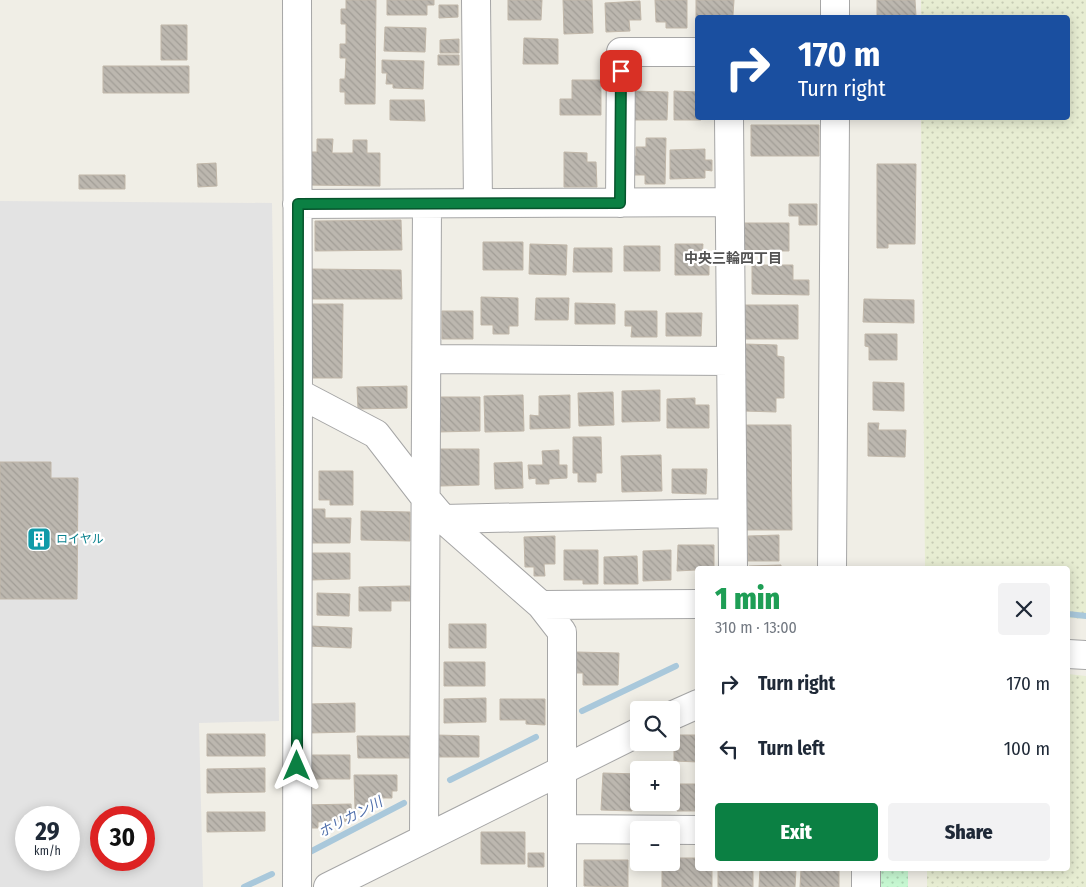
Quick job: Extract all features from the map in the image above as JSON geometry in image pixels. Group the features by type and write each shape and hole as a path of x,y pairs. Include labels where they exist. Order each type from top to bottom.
{"street":[{"path":"296,887 297,0"},
{"path":"476,0 478,203"},
{"path":"835,0 835,15"},
{"path":"620,203 621,52 695,52"},
{"path":"729,120 732,566"},
{"path":"832,566 835,120"},
{"path":"298,204 729,202"},
{"path":"424,839 435,509 427,359 427,204"},
{"path":"427,359 730,361"},
{"path":"298,393 376,434 435,509 541,605 562,632 562,887"},
{"path":"435,509 732,513"},
{"path":"541,605 695,604"},
{"path":"1070,654 1086,655"},
{"path":"680,712 695,705"},
{"path":"328,887 630,736"},
{"path":"562,829 695,830"},
{"path":"866,871 866,887"}],"green space":[{"path":"921,0 1086,0 1086,619 1070,618 1070,566 925,566 921,120 1070,120 1070,15 921,15"},
{"path":"1070,674 1086,676 1086,887 927,887 927,871 1070,871"},
{"path":"871,871 908,871 908,887 871,887"}],"shaded area":[{"path":"0,201 272,203 279,721 199,723 203,887 0,887 0,599 77,599 78,479 51,478 0,462"}],"building":[{"path":"346,0 376,0 375,104 345,104 345,92 340,92 340,79 345,79 346,58 340,58 340,44 346,44 346,24 341,24 341,9 346,9"},
{"path":"387,0 434,0 434,5 427,5 427,15 387,15"},
{"path":"508,0 542,0 541,20 508,20"},
{"path":"563,0 592,0 593,33 564,34"},
{"path":"655,0 687,0 687,28 666,28 666,22 656,22"},
{"path":"696,0 734,0 733,15 696,15"},
{"path":"877,0 915,0 916,15 877,15"},
{"path":"640,1 641,20 629,20 630,31 606,32 605,3"},
{"path":"439,5 458,5 458,17 439,18"},
{"path":"161,25 187,25 187,60 161,60"},
{"path":"385,27 426,28 425,52 384,51"},
{"path":"524,38 558,39 558,64 523,64"},
{"path":"459,39 459,53 440,53 440,40"},
{"path":"438,55 459,55 459,65 438,65"},
{"path":"382,60 424,61 423,89 393,88 393,84 386,84 387,73 382,73"},
{"path":"103,66 189,66 189,93 103,93"},
{"path":"572,80 601,80 601,115 560,115 560,99 572,99"},
{"path":"632,91 668,92 667,120 631,120"},
{"path":"674,91 695,92 695,120 674,120"},
{"path":"390,100 424,100 425,121 390,120"},
{"path":"751,125 819,125 819,156 751,156"},
{"path":"646,138 666,138 665,184 645,184 645,175 628,175 632,156 636,156 636,147 646,147"},
{"path":"317,139 333,139 332,153 353,153 353,140 367,140 367,153 380,153 380,186 306,185 306,152 317,152"},
{"path":"705,149 705,160 712,160 712,171 705,170 705,178 670,179 670,150"},
{"path":"564,152 587,153 587,162 596,162 597,187 564,187"},
{"path":"216,163 217,186 198,187 197,164"},
{"path":"877,164 916,164 915,244 888,244 888,248 877,248"},
{"path":"79,175 125,175 125,189 79,189"},
{"path":"789,204 817,204 817,225 799,225 799,216 789,216"},
{"path":"401,220 402,250 315,251 315,221"},
{"path":"744,223 789,223 789,251 744,251"},
{"path":"483,242 523,242 523,270 483,270"},
{"path":"530,244 567,245 566,275 529,274"},
{"path":"675,244 703,244 702,258 709,258 709,275 675,275"},
{"path":"624,246 660,246 660,271 624,271"},
{"path":"574,248 612,248 612,272 573,272"},
{"path":"752,265 793,265 793,280 809,280 809,295 752,294"},
{"path":"311,269 401,270 402,299 311,299"},
{"path":"481,297 518,298 518,326 509,326 509,334 493,334 493,325 481,325"},
{"path":"536,298 569,298 568,320 535,320"},
{"path":"864,299 914,300 914,323 863,322"},
{"path":"575,303 615,304 615,324 575,324"},
{"path":"309,304 343,304 342,378 309,378"},
{"path":"744,305 798,305 798,339 744,339"},
{"path":"442,311 473,311 473,339 442,339"},
{"path":"625,311 657,311 657,337 631,337 632,326 625,326"},
{"path":"666,313 702,313 701,336 666,336"},
{"path":"865,334 897,334 897,360 869,360 869,347 865,346"},
{"path":"745,344 777,345 777,356 784,357 784,398 776,398 776,412 744,411"},
{"path":"873,382 904,383 904,411 873,410"},
{"path":"407,386 407,408 358,409 357,387"},
{"path":"660,390 660,421 622,422 622,391"},
{"path":"613,392 614,425 579,426 578,393"},
{"path":"523,395 524,431 485,432 484,396"},
{"path":"570,395 570,428 530,429 530,415 539,416 539,396"},
{"path":"436,397 480,397 480,431 437,432"},
{"path":"695,398 695,405 709,405 709,428 667,428 667,399"},
{"path":"868,423 879,423 878,430 906,430 905,457 868,456"},
{"path":"746,425 791,425 792,530 746,530"},
{"path":"573,437 601,437 602,473 596,473 596,482 578,482 578,473 573,473"},
{"path":"440,449 479,449 479,485 440,486"},
{"path":"559,450 559,465 567,465 567,478 549,479 549,484 536,484 536,478 529,479 528,465 543,465 542,451"},
{"path":"661,455 662,491 622,492 621,456"},
{"name":"ロイヤル","path":"0,462 51,462 51,478 78,478 77,599 0,599"},
{"path":"522,462 523,488 495,489 494,463"},
{"path":"672,469 707,469 706,494 672,493"},
{"path":"319,471 353,471 353,505 330,505 330,500 319,500"},
{"path":"305,509 325,509 325,518 351,518 350,543 305,543"},
{"path":"361,511 410,512 410,541 361,540"},
{"path":"779,535 779,561 748,561 748,536"},
{"path":"555,536 555,564 544,564 545,576 534,576 534,567 525,567 524,537"},
{"path":"678,545 714,545 714,566 695,566 695,570 677,571"},
{"path":"564,550 598,550 598,584 583,584 583,580 564,580"},
{"path":"671,550 671,580 643,581 643,551"},
{"path":"311,553 350,553 350,579 311,580"},
{"path":"637,556 638,584 604,584 604,557"},
{"path":"781,565 781,566 749,566"},
{"path":"410,586 410,601 391,601 391,611 359,611 359,587"},
{"path":"317,593 350,594 349,616 317,615"},
{"path":"449,624 486,624 486,648 449,648"},
{"path":"310,626 352,628 351,648 309,646"},
{"path":"576,652 619,653 618,685 583,685 583,673 575,673"},
{"path":"444,662 485,662 485,686 444,686"},
{"path":"486,698 486,722 444,723 444,699"},
{"path":"500,699 545,699 545,725 526,724 526,720 500,720"},
{"path":"355,703 355,732 308,733 308,704"},
{"path":"207,734 265,734 265,756 207,756"},
{"path":"435,735 479,736 479,757 435,757"},
{"path":"680,735 695,735 695,762 674,761 674,751 680,751"},
{"path":"357,736 410,736 410,758 358,758"},
{"path":"303,755 350,755 350,779 303,779"},
{"path":"265,768 265,792 207,793 207,769"},
{"path":"603,773 630,774 630,811 601,810"},
{"path":"354,775 397,775 397,791 392,791 392,798 380,798 380,805 369,805 369,808 355,809"},
{"path":"680,784 695,784 695,811 680,811"},
{"path":"351,804 352,821 318,822 318,828 303,828 303,805"},
{"path":"207,812 265,812 265,831 207,832"},
{"path":"481,832 525,832 525,864 481,864"},
{"path":"528,853 544,853 544,867 528,867"},
{"path":"680,858 695,858 695,871 712,871 712,887 662,887 662,871 680,871"},
{"path":"584,860 628,860 628,887 584,886"},
{"path":"718,871 753,871 753,887 718,887"},
{"path":"760,871 796,871 795,887 759,887"},
{"path":"801,871 839,871 839,887 800,887"}],"waterway":[{"name":"ホリカン川","path":"1070,614 1086,616"},
{"name":"ホリカン川","path":"582,711 676,666"},
{"name":"ホリカン川","path":"450,780 536,737"},
{"name":"ホリカン川","path":"308,853 404,803"},
{"name":"ホリカン川","path":"244,887 272,874"}],"place":[{"name":"ロイヤル","path":"39,539"}],"district":[{"name":"中央三輪四丁目","path":"733,258"}],"route":[{"path":"297,766 298,204 620,203 621,71"}]}
